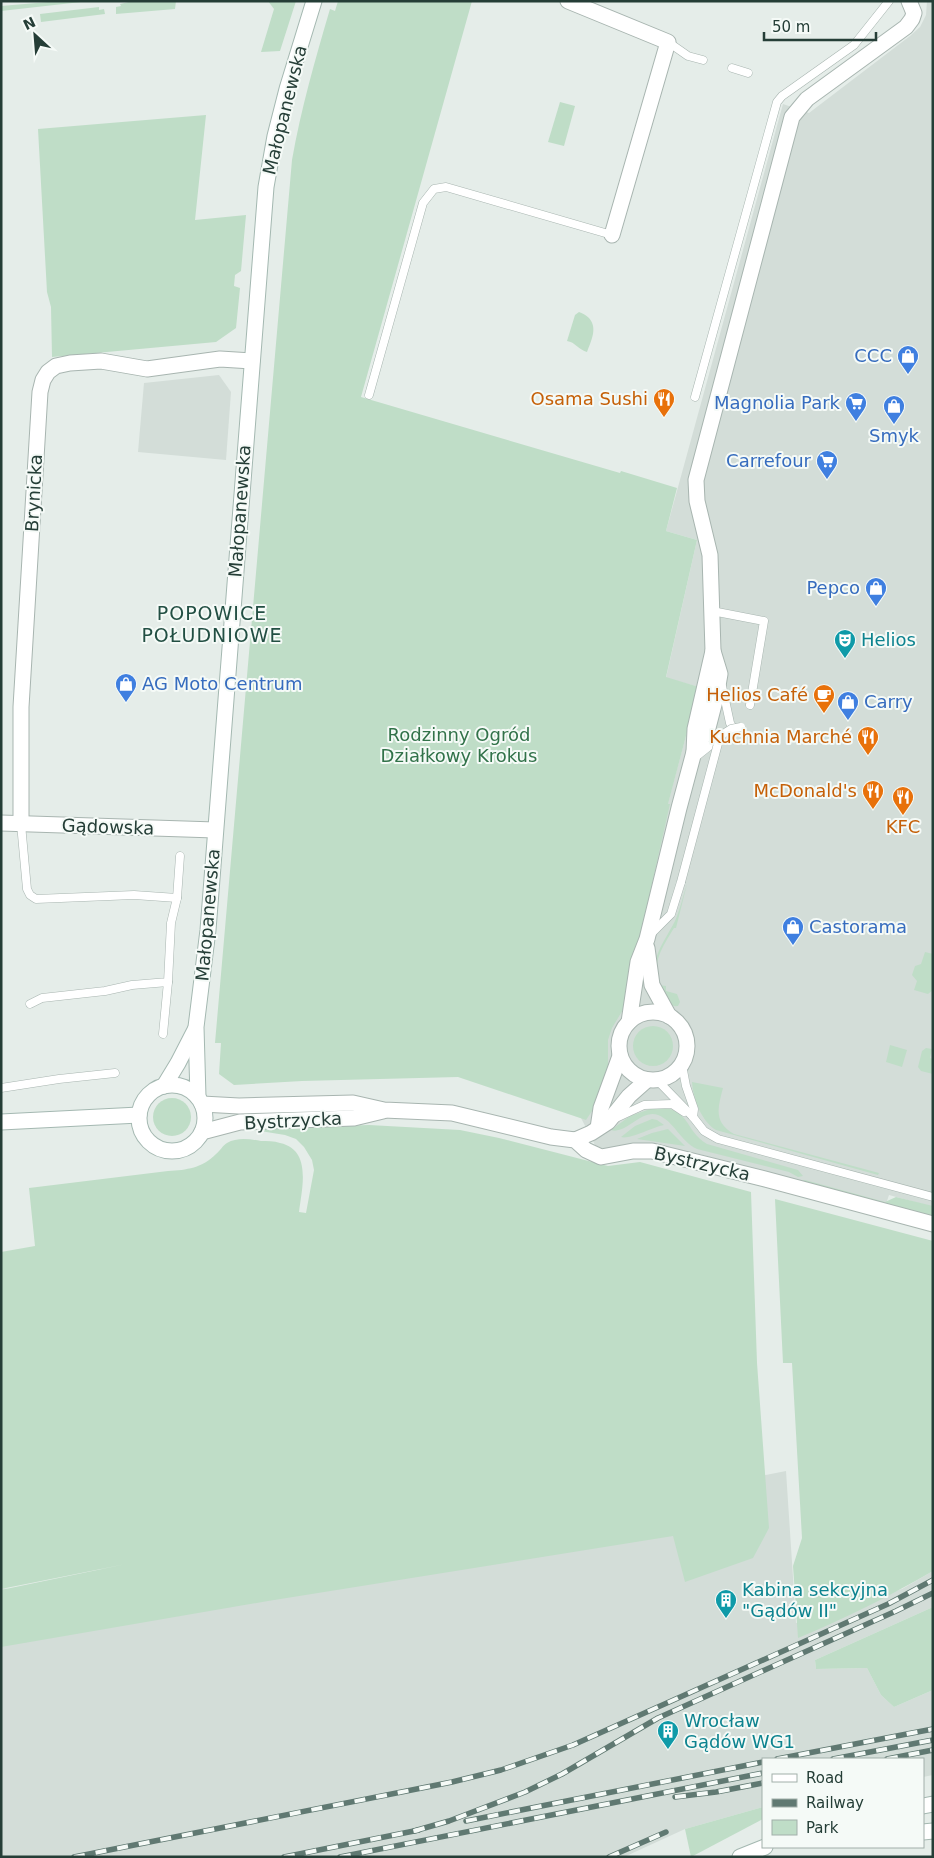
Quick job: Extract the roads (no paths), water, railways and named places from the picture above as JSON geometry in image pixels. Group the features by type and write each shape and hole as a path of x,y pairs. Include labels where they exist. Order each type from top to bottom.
{"street":[{"name":"Małopanewska","path":"200,1101 196,1027 208,930 266,187 275,136 288,84 314,1"},
{"path":"568,1 668,42 612,236"},
{"path":"629,1022 638,962 647,940 693,756 695,729 713,651 710,555 697,501 696,480 792,117 807,99 906,27 914,13 909,1"},
{"name":"Brynicka","path":"21,824 21,707 40,392 43,380 48,372 56,366 70,363 101,361 147,369 220,359 252,361"},
{"path":"693,756 708,728 716,697 720,674 713,651"},
{"name":"Gądowska","path":"1,823 215,830"},
{"path":"647,940 648,968 652,984 669,1016"},
{"path":"576,1140 603,1125 629,1096 652,1080 675,1073 682,1065 687,1043 684,1032 678,1023 669,1016 648,1012 638,1015 629,1022 621,1034 619,1041 620,1056 601,1108 603,1125"},
{"name":"Małopanewska","path":"164,1086 196,1027"},
{"path":"620,1056 630,1072 652,1080"},
{"path":"164,1086 182,1087 200,1101 205,1113 205,1123 197,1140 188,1147 179,1151 163,1150 150,1143 143,1135 139,1126 138,1115 141,1105 154,1090 164,1086"},
{"name":"Bystrzycka","path":"200,1101 240,1106 353,1103 384,1110 452,1113 551,1137 576,1140 586,1150 601,1157 633,1150 652,1151 933,1224"},
{"name":"Bystrzycka","path":"202,1132 240,1122 354,1118 384,1110"},
{"path":"1,1122 138,1115"},
{"path":"740,1857 762,1848"}],"lane":[{"path":"695,397 777,102 782,96 854,44 889,1"},
{"path":"668,42 688,56 703,60"},
{"path":"732,68 748,72"},
{"path":"368,395 423,203 434,189 446,187 612,236"},
{"path":"712,611 764,621 750,705"},
{"path":"720,674 730,723 733,728 739,728"},
{"path":"647,940 671,914 720,736 731,728 739,728"},
{"path":"693,756 729,731 739,728"},
{"path":"21,824 27,889 30,895 36,899 134,895 176,898"},
{"path":"163,1034 171,923 176,898 180,856"},
{"path":"30,1004 42,998 105,991 132,984 168,982"},
{"path":"682,1065 686,1086 694,1109 693,1116"},
{"path":"1,1088 115,1073"},
{"path":"652,1080 693,1116 704,1131 718,1139 933,1197"},
{"path":"603,1125 644,1105 657,1103 672,1104 693,1116"}],"railway":[{"path":"74,1857 452,1782 501,1770 573,1745 888,1604 933,1580"},
{"path":"414,1831 449,1821 525,1792 562,1774 658,1718 933,1593"},
{"path":"782,1758 933,1729"},
{"path":"838,1758 933,1740"},
{"path":"892,1758 933,1750"},
{"path":"466,1821 762,1762"},
{"path":"340,1857 762,1773"},
{"path":"675,1797 762,1783"},
{"path":"284,1857 419,1830"},
{"path":"609,1857 666,1832"}],"place":[{"name":"CCC","path":"908,375"},
{"name":"Osama Sushi","path":"664,418"},
{"name":"Magnolia Park","path":"856,422"},
{"name":"Smyk","path":"894,425"},
{"name":"Carrefour","path":"827,480"},
{"name":"Pepco","path":"876,607"},
{"name":"Helios","path":"845,659"},
{"name":"AG Moto Centrum","path":"126,703"},
{"name":"Helios Café","path":"824,714"},
{"name":"Carry","path":"848,721"},
{"name":"Kuchnia Marché","path":"868,756"},
{"name":"McDonald's","path":"873,810"},
{"name":"KFC","path":"903,816"},
{"name":"Castorama","path":"793,946"},
{"name":"Kabina sekcyjna \"Gądów II\"","path":"726,1619"},
{"name":"Wrocław Gądów WG1","path":"668,1750"}],"district":[{"name":"POPOWICE POŁUDNIOWE","path":"212,624"}],"park label":[{"name":"Rodzinny Ogród Działkowy Krokus","path":"459,745"}]}
